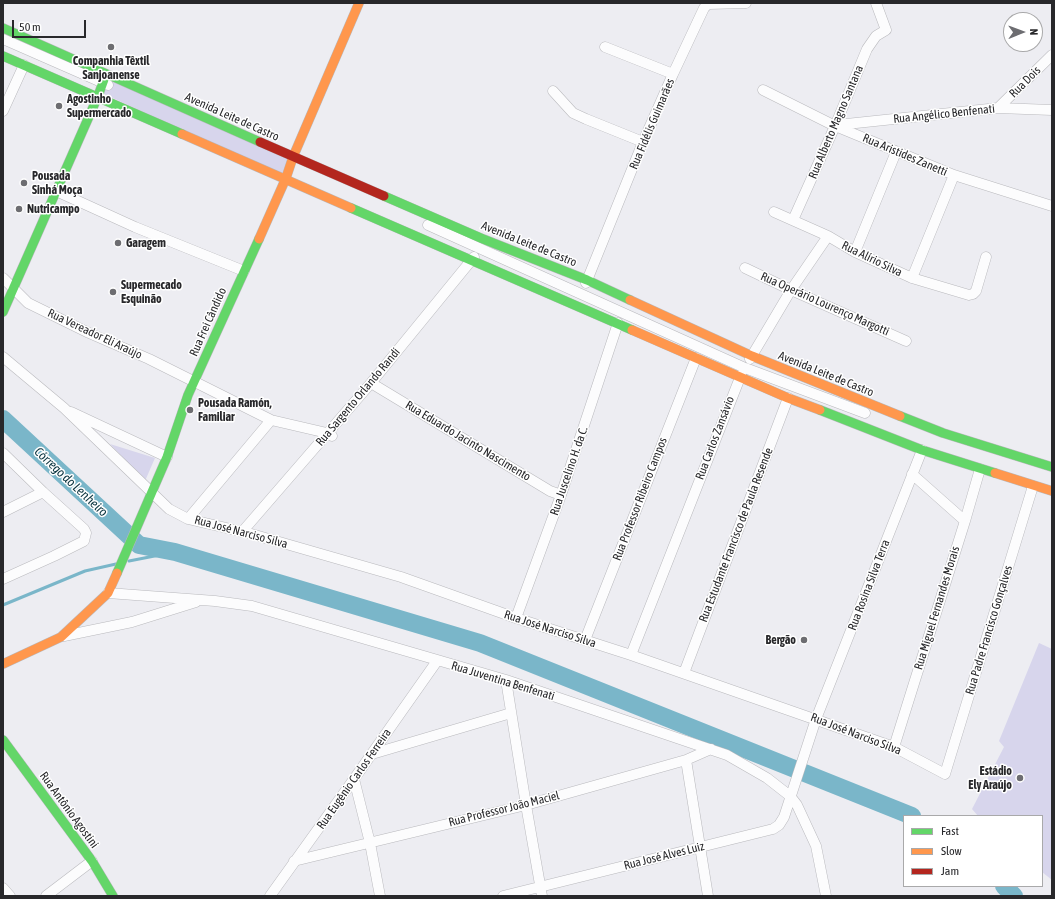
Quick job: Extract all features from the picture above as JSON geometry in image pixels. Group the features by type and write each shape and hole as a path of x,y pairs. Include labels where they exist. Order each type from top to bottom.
{"main road":[{"name":"Rua Frei Cândido","path":"3,664 61,636 108,593 118,574 152,494 194,382 286,178 292,160 359,3"},
{"path":"3,28 104,79 98,96 3,312"},
{"path":"3,56 98,96 788,398 922,450 1052,492"},
{"name":"Avenida Leite de Castro","path":"292,160 587,280 752,356 860,401 937,438 1052,467"},
{"path":"922,450 937,438"},
{"name":"Rua Antônio Agostini","path":"3,740 92,861 113,896"}],"street":[{"name":"Rua Fidélis Guimarães","path":"577,305 643,142 704,8 708,4 746,3"},
{"name":"Rua Alberto Magno Santana","path":"793,220 835,126 867,49 876,36 886,30 876,3"},
{"path":"3,39 104,79 292,160 482,250 745,368 937,438 1052,476"},
{"path":"605,47 673,74"},
{"name":"Rua Dois","path":"998,108 1052,55"},
{"path":"3,111 24,65"},
{"name":"Rua Aristides Zanetti","path":"763,90 835,126 896,152 954,175 1052,206"},
{"path":"553,91 573,113 586,120 643,142"},
{"name":"Rua Angélico Benfenati","path":"835,126 998,108 1052,110"},
{"path":"855,252 896,152"},
{"path":"912,278 954,175"},
{"path":"56,191 135,227 244,271"},
{"name":"Rua Alírio Silva","path":"774,212 828,236 855,252 912,278 969,295 976,291 986,258"},
{"name":"Rua Carlos Zansávio","path":"631,654 739,377 791,290 828,236"},
{"name":"Rua Sargento Orlando Randi","path":"245,533 373,384 475,261 486,240"},
{"name":"Rua Operário Lourenço Margotti","path":"745,268 906,341"},
{"name":"Rua Vereador Eli Araújo","path":"3,278 28,303 89,333 149,359 271,420 330,434"},
{"name":"Rua Juscelino H. da C.","path":"516,618 561,496 618,323"},
{"path":"3,357 64,408 167,457"},
{"name":"Rua Professor Ribeiro Campos","path":"585,640 696,358"},
{"name":"Rua Eduardo Jacinto Nascimento","path":"373,384 550,491 561,496"},
{"name":"Rua Estudante Francisco de Paula Resende","path":"684,672 788,398"},
{"name":"Rua José Narciso Silva","path":"64,408 152,494 169,509 188,519 245,533 401,577 516,618 631,654 894,747 945,774"},
{"path":"188,519 271,420"},
{"name":"Rua Rosina Silva Terra","path":"812,731 922,450"},
{"path":"3,453 43,492 84,528 86,537 84,541 3,579"},
{"name":"Rua Miguel Fernandes Morais","path":"894,747 980,469"},
{"path":"912,474 965,521"},
{"name":"Rua Padre Francisco Gonçalves","path":"945,774 1033,486"},
{"path":"3,512 43,492"},
{"name":"Rua Juventina Benfenati","path":"108,593 202,600 252,606 436,661 506,680 727,755 767,778 790,796 797,805 816,846 826,896"},
{"path":"61,636 132,622 202,600"},
{"name":"Rua Eugênio Carlos Ferreira","path":"270,896 372,754 436,661"},
{"path":"506,680 526,805 542,891"},
{"path":"372,754 511,713"},
{"name":"Rua José Alves Luiz","path":"503,896 542,891 700,847 773,829 779,825 784,817 812,731"},
{"name":"Rua Professor João Maciel","path":"294,862 526,805 686,760 711,749"},
{"path":"686,760 708,896"},
{"path":"354,779 370,843 380,896"},
{"path":"46,896 92,861"},
{"path":"3,888 10,896"}],"shaded area":[{"path":"106,79 293,157 286,178 102,93"},
{"path":"110,444 155,458 145,481"},
{"name":"Estádio Ely Araújo","path":"1039,643 1052,649 1052,880 1043,873 1043,815 977,815 972,809 1004,747 999,741"}],"waterway":[{"name":"Córrego do Lenheiro","path":"3,419 139,545 175,552 480,643 910,815"},
{"path":"129,561 175,552"},
{"path":"3,605 85,571 116,564"},
{"path":"1005,887 1014,896"}],"traffic: fast":[{"path":"3,28 260,142"},
{"path":"3,56 182,134"},
{"path":"3,312 98,96 106,74"},
{"path":"384,196 483,239 587,280 630,300"},
{"path":"351,208 632,330"},
{"path":"117,573 167,457 188,395 259,239"},
{"path":"820,410 922,450 995,473"},
{"path":"900,416 943,433 1052,467"},
{"path":"3,740 92,861 113,896"}],"traffic: slow":[{"path":"293,157 359,3"},
{"path":"182,134 351,208"},
{"path":"259,239 286,178 293,157"},
{"path":"630,300 752,356 900,416"},
{"path":"632,330 788,398 820,410"},
{"path":"995,473 1052,491"},
{"path":"3,664 61,637 108,593 117,573"}],"traffic: jam":[{"path":"260,142 384,196"}],"place":[{"name":"Companhia Têxtil Sanjoanense","path":"111,47"},
{"name":"Agostinho Supermercado","path":"59,106"},
{"name":"Pousada Sinhá Moça","path":"24,183"},
{"name":"Nutricampo","path":"19,209"},
{"name":"Garagem","path":"118,243"},
{"name":"Supermecado Esquinão","path":"113,292"},
{"name":"Pousada Ramón, Familiar","path":"190,410"},
{"name":"Bergão","path":"804,640"},
{"name":"Estádio Ely Araújo","path":"1020,778"}]}
